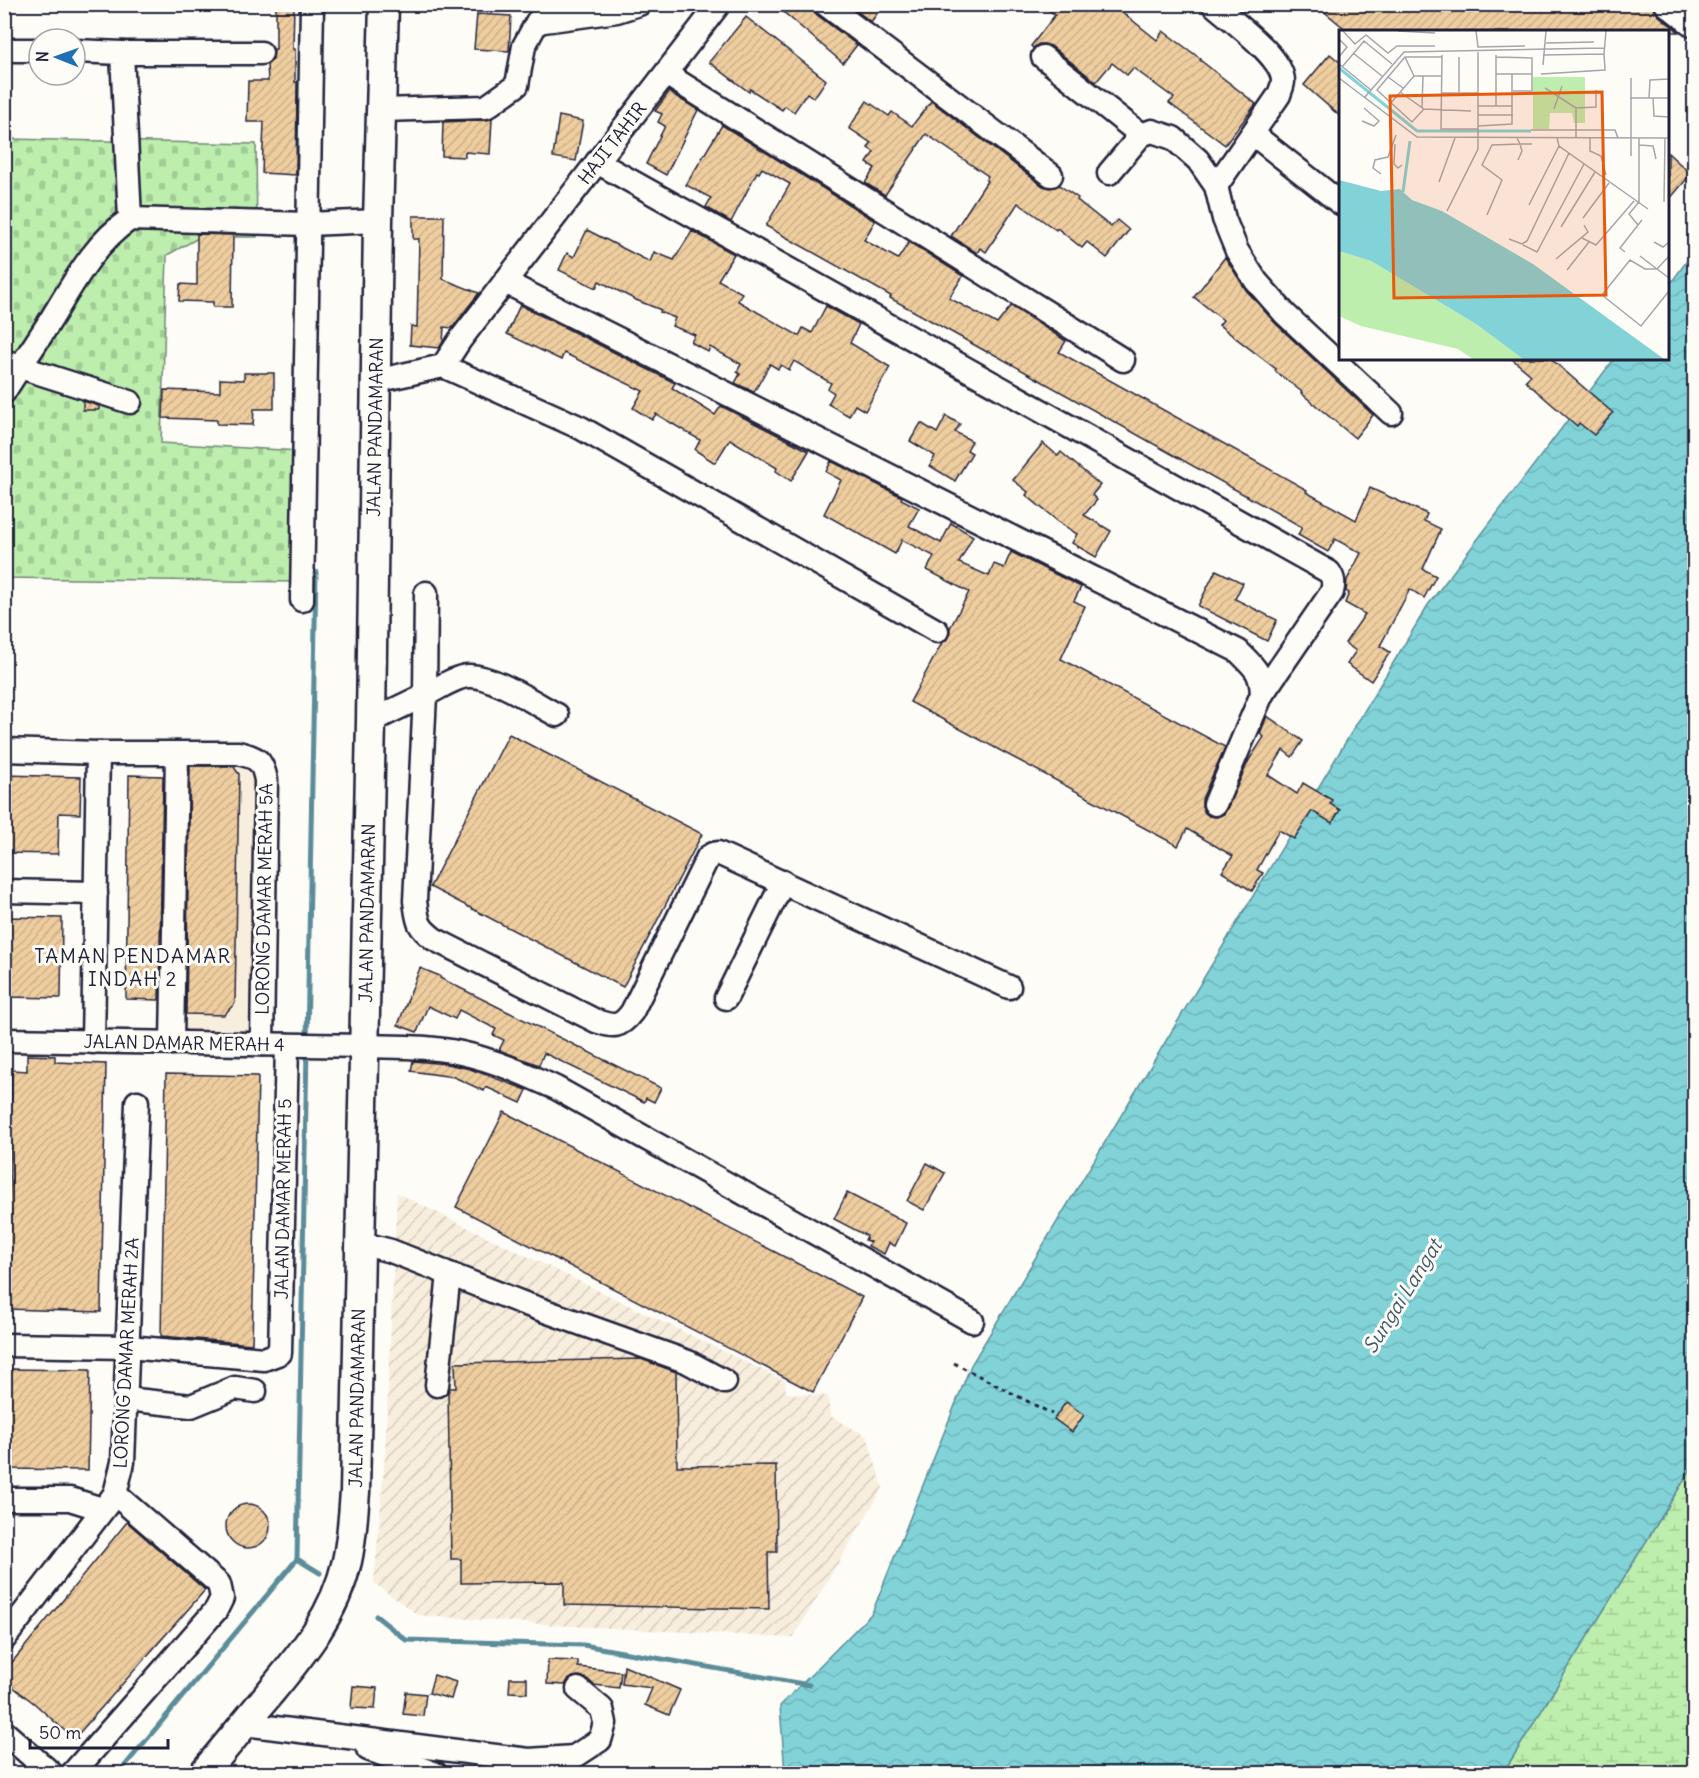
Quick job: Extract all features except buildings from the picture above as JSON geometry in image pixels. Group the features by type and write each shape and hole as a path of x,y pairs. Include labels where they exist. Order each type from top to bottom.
{"main road":[{"name":"JALAN PANDAMARAN","path":"203,1773 308,1647 325,1618 347,1561 355,1492 384,4"}],"street":[{"path":"302,600 312,4"},
{"path":"381,110 486,107 517,86 524,46 537,22 617,10 639,4"},
{"name":"HAJI TAHIR","path":"443,366 460,340 719,4"},
{"path":"825,4 1050,175"},
{"path":"1213,4 1269,53 1280,69 1283,82 1279,95 1216,186"},
{"path":"1666,4 1688,23 1695,26"},
{"path":"4,50 27,50"},
{"path":"87,52 261,53"},
{"path":"122,53 130,219"},
{"path":"1043,57 1141,135"},
{"path":"666,74 1123,360"},
{"path":"1109,173 1141,135 1152,131 1173,138 1198,160 1216,186 1224,219 1237,250 1256,281 1285,314 1391,413"},
{"path":"1253,134 1339,201"},
{"path":"597,162 1329,572 1334,584 1332,592 1262,694 1215,804"},
{"path":"4,392 12,364 96,251 116,229 130,219 308,225 378,221"},
{"path":"505,282 1238,651 1254,666 1262,680 1262,694"},
{"path":"12,364 130,402"},
{"path":"376,381 443,366 581,428 938,631"},
{"path":"426,593 425,695 415,901 417,919 422,929 434,939 596,1021 616,1025 624,1022 632,1012 708,857 718,853 1009,987"},
{"path":"371,721 465,676 479,676 558,715"},
{"name":"LORONG DAMAR MERAH 5A","path":"4,750 238,753 254,757 263,765 266,780 262,1044"},
{"path":"93,1042 98,753"},
{"path":"172,1043 177,753"},
{"path":"726,998 783,882"},
{"path":"4,891 96,893"},
{"name":"JALAN DAMAR MERAH 4","path":"4,1040 424,1048 460,1052 505,1065 556,1088 972,1321"},
{"name":"JALAN DAMAR MERAH 5","path":"128,1347 264,1359 280,1353 301,1045"},
{"name":"LORONG DAMAR MERAH 2A","path":"4,1639 108,1502 123,1462 137,1102"},
{"path":"360,1243 391,1251 520,1302 688,1362 725,1382"},
{"path":"437,1385 449,1274"},
{"path":"4,1345 128,1347"},
{"path":"126,1399 191,1406 235,1388 255,1391"},
{"path":"4,1498 108,1502 219,1584 222,1598 216,1610 72,1773"},
{"path":"244,1724 530,1760 574,1757 600,1740 606,1723 602,1709 578,1689"},
{"path":"4,1732 51,1773"},
{"path":"330,1735 436,1773"}],"path":[{"path":"954,1362 1052,1414"}],"shaded area":[{"path":"181,759 239,759 258,769 252,1038 176,1038"},
{"path":"397,1193 785,1381 786,1393 828,1396 830,1416 867,1436 883,1488 793,1638 418,1615 374,1583 385,1455"}],"green space":[{"path":"5,139 256,144 257,237 200,237 167,255 161,443 299,451 294,582 5,578"},
{"path":"1694,1464 1694,1773 1503,1773"}],"water":[{"name":"Sungai Langat","path":"1694,251 1694,1464 1503,1773 785,1773 780,1706 872,1613 971,1365 1428,605 1613,360 1669,360 1669,286"}],"waterway":[{"path":"307,1041 316,572"},
{"path":"118,1774 297,1559 307,1050"},
{"path":"297,1559 320,1573"},
{"path":"376,1616 406,1640 583,1645 809,1685"}],"district":[{"name":"TAMAN PENDAMAR INDAH 2","path":"133,966"}]}
